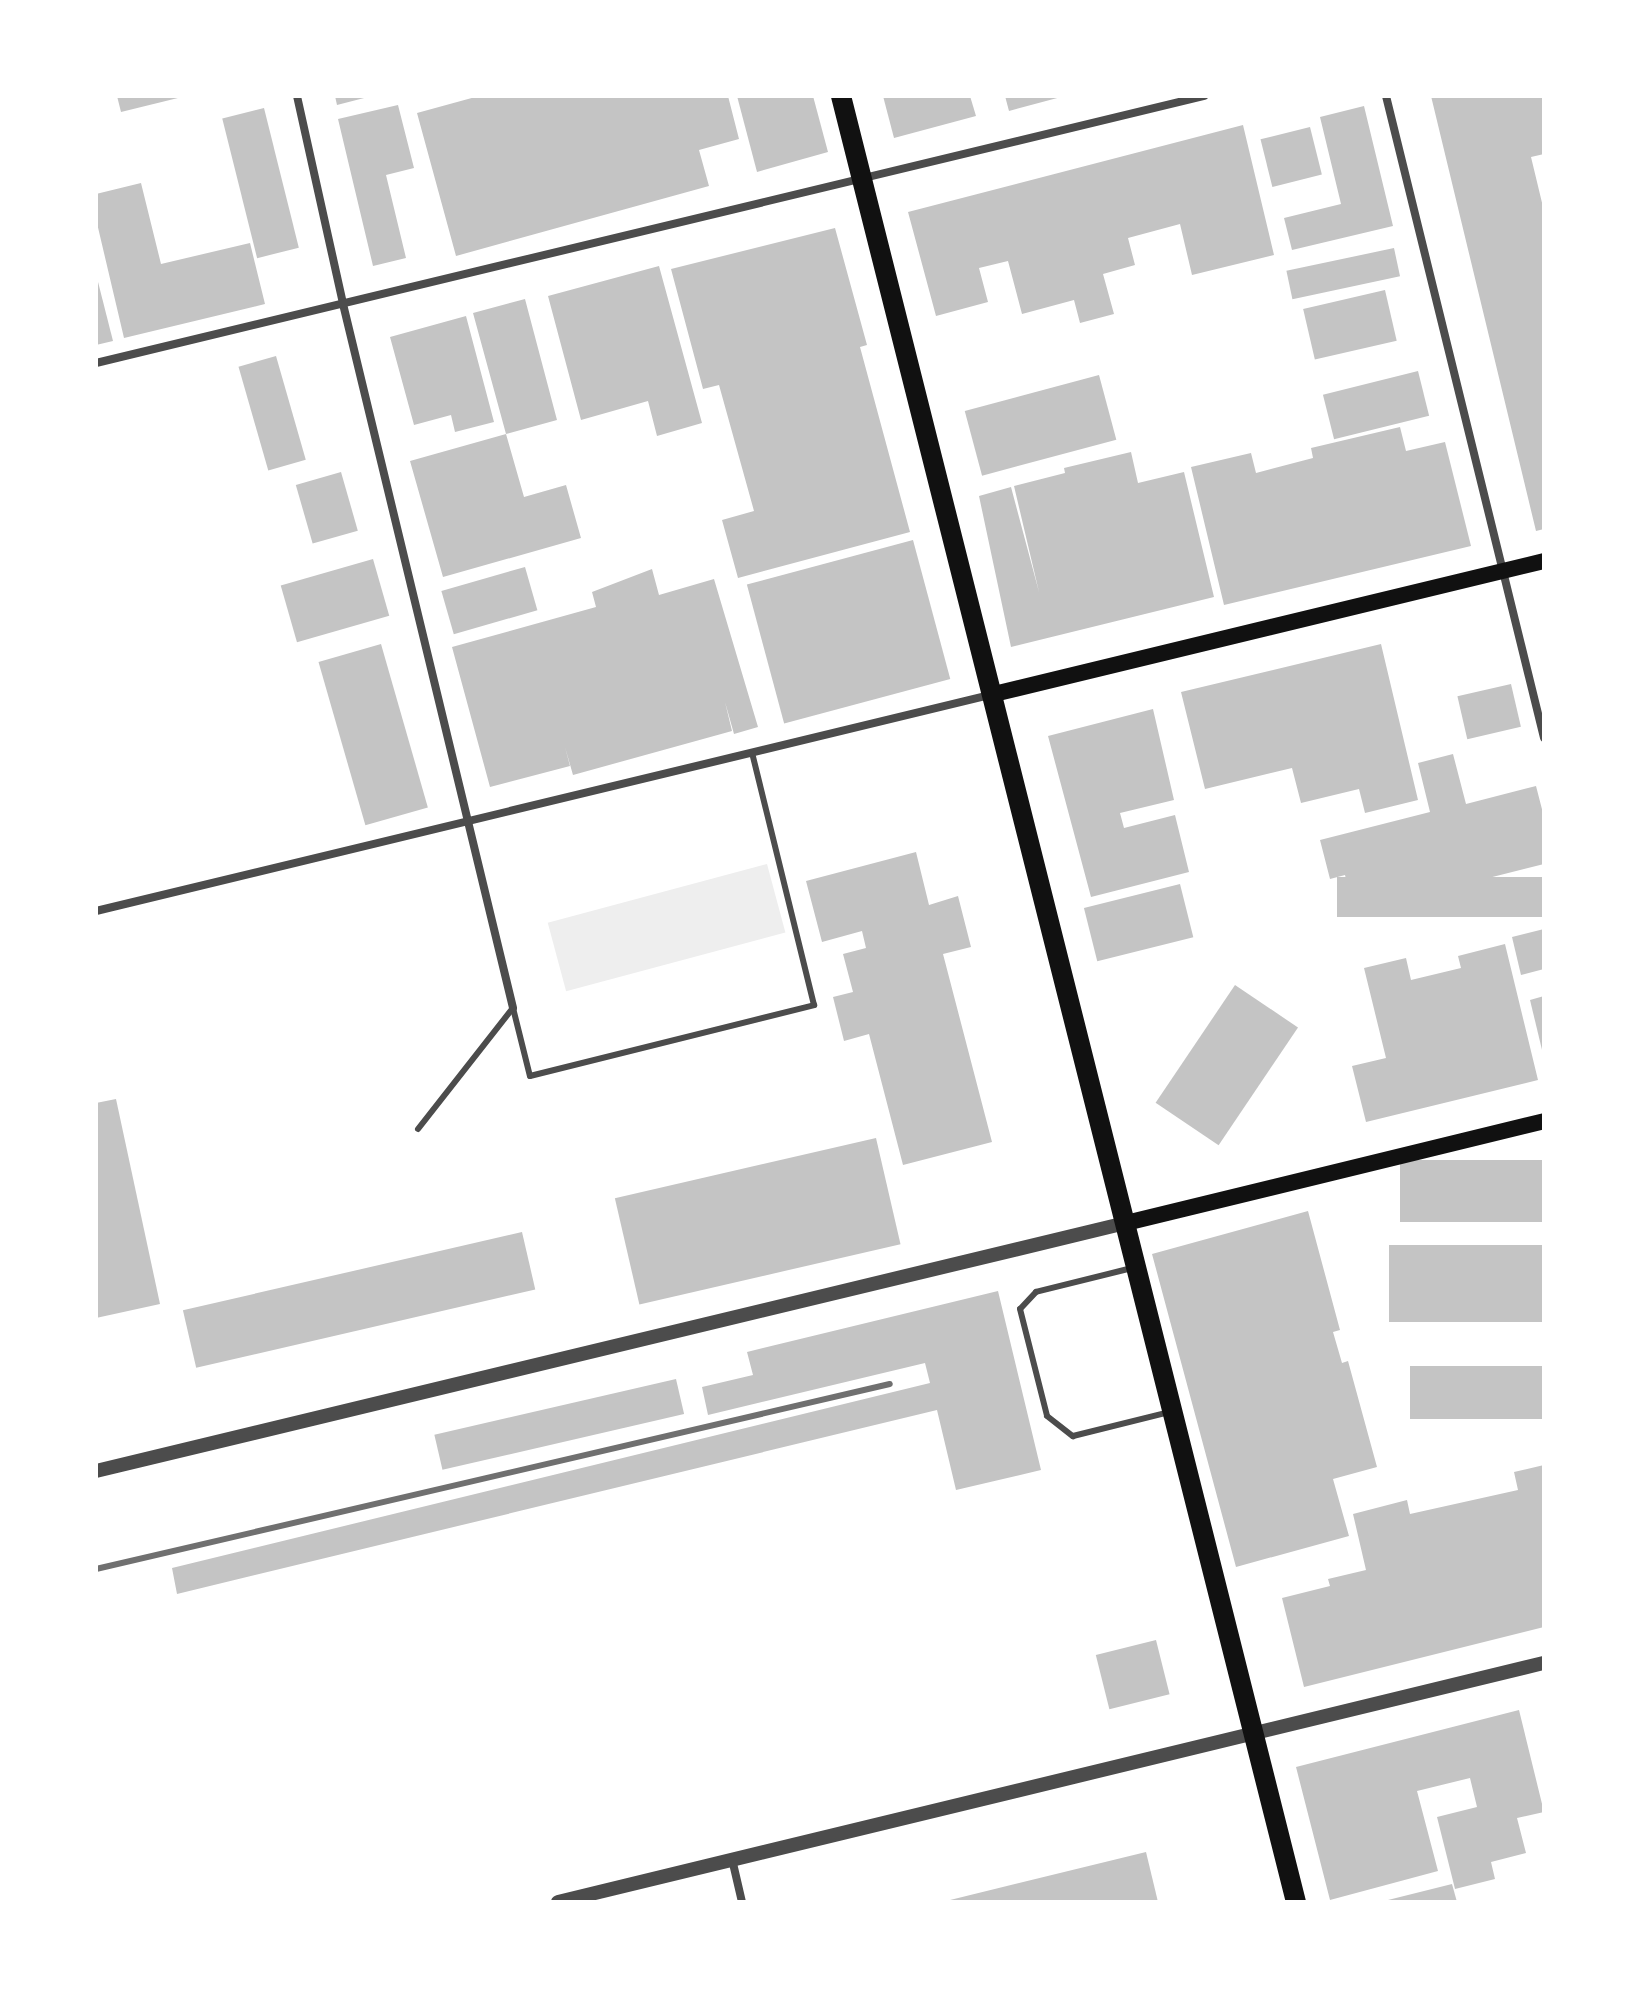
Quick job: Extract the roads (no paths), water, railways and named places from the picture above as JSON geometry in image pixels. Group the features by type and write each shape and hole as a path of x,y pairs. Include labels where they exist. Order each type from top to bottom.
{"main road":[{"path":"841,96 1296,1902"},
{"path":"994,694 1544,561"},
{"path":"1126,1223 1544,1121"}],"street":[{"path":"297,96 343,304 513,1008"},
{"path":"96,363 1204,96"},
{"path":"1386,96 1544,738"},
{"path":"96,911 994,694"},
{"path":"96,1471 1126,1223"},
{"path":"558,1902 1544,1663"},
{"path":"732,1858 742,1902"}],"lane":[{"path":"513,1008 530,1076 814,1005 752,752"},
{"path":"418,1129 513,1008"},
{"path":"1137,1267 1036,1292 1020,1309 1039,1386 1047,1416 1073,1436 1173,1411"}],"railway":[{"path":"96,1569 890,1384"}]}
